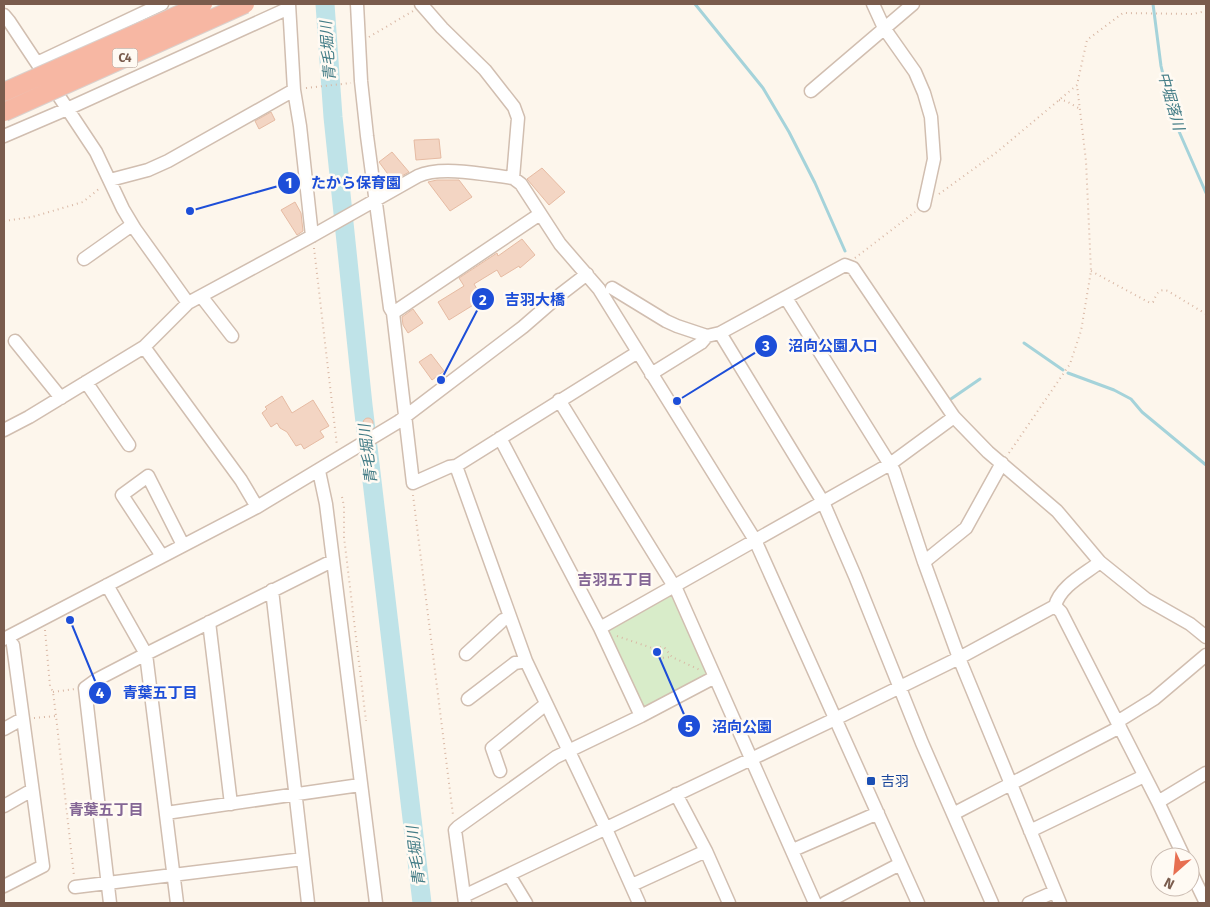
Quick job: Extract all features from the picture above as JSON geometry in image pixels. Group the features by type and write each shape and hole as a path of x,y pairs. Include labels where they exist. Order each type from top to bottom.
{"highway":[{"name":"C4","path":"4,92 203,4"},
{"name":"C4","path":"4,112 245,4"}],"street":[{"path":"37,63 162,4"},
{"path":"357,4 365,118 374,202 392,313 401,419 413,483 449,467 456,466 638,352"},
{"path":"872,4 884,28 915,72 924,93 931,118 934,158 924,205"},
{"path":"811,90 913,4"},
{"path":"421,5 485,70 514,106 518,118 514,178"},
{"path":"4,136 67,109 289,6 296,90 313,238"},
{"path":"4,16 96,152 132,225 188,303"},
{"path":"110,180 148,170 168,161 296,90"},
{"path":"4,430 29,417 144,347 188,303 313,238 418,176 430,172 448,171 514,178 521,184 560,244 588,274 599,289 755,540 918,903"},
{"path":"392,313 540,214"},
{"path":"84,260 132,225"},
{"path":"612,288 666,322 707,336 720,333 845,265 853,268 954,417 1002,463 1057,511 1100,562 1146,599 1190,624 1206,637"},
{"path":"4,886 43,866 22,719 8,642 43,619 183,546 319,471 340,451 401,419 516,332 588,274"},
{"path":"201,296 232,336"},
{"path":"786,298 894,471 924,562 959,658 1057,897 1029,903"},
{"path":"720,333 823,502 992,903"},
{"path":"651,374 700,344 707,336"},
{"path":"16,341 61,398"},
{"path":"144,347 241,480 257,506"},
{"path":"86,382 129,444"},
{"path":"559,400 673,585 752,758 815,903"},
{"path":"600,628 890,464 954,417"},
{"path":"500,438 600,628 641,716"},
{"path":"924,562 966,528 1002,463"},
{"path":"456,466 526,661 639,903"},
{"path":"319,471 326,504 376,903"},
{"path":"162,556 122,495 148,476 183,546"},
{"path":"110,903 85,688 96,680 146,654 332,560"},
{"path":"715,677 641,716 556,757 455,830 465,899 509,875 959,658 1055,606 1057,598 1063,591 1100,562"},
{"path":"107,585 146,654 177,903"},
{"path":"272,590 308,903"},
{"path":"1055,606 1061,612 1179,847"},
{"path":"466,654 503,620 510,618"},
{"path":"209,622 232,804"},
{"path":"953,814 1118,724 1154,699 1206,655"},
{"path":"468,699 515,663 526,661"},
{"path":"500,771 492,748 546,704"},
{"path":"4,728 22,719"},
{"path":"1158,802 1206,773"},
{"path":"1030,832 1144,776"},
{"path":"166,813 360,785"},
{"path":"4,806 32,790"},
{"path":"676,794 706,852 729,903"},
{"path":"793,850 878,813"},
{"path":"632,885 706,852"},
{"path":"75,887 303,859"},
{"path":"825,903 900,864"},
{"path":"509,875 526,903"},
{"path":"1200,891 1206,903"}],"path":[{"path":"359,43 421,5"},
{"path":"1002,463 1070,364 1081,331 1091,271 1086,161 1077,85 1087,40 1123,13 1193,14 1206,11"},
{"path":"296,90 357,82"},
{"path":"845,265 997,152 1077,85"},
{"path":"1059,100 1075,105 1081,110"},
{"path":"4,221 32,217 83,202 110,180"},
{"path":"313,238 340,451"},
{"path":"1091,271 1150,303 1162,289 1206,314"},
{"path":"413,483 455,830"},
{"path":"342,497 344,506 344,537 366,726"},
{"path":"43,619 75,887"},
{"path":"600,628 606,632 652,648 664,647 672,657 715,677"},
{"path":"652,648 660,658 672,657"},
{"path":"53,692 85,688"},
{"path":"22,719 56,716"}],"green space":[{"path":"667,594 672,597 708,672 706,677 646,706 642,706 606,632"}],"building":[{"path":"271,112 275,120 259,129 255,121"},
{"path":"439,139 441,158 416,160 414,140"},
{"path":"392,152 409,172 393,181 379,162"},
{"path":"542,168 565,192 549,205 527,179"},
{"path":"459,180 472,197 450,211 428,182"},
{"path":"295,202 301,213 303,231 297,235 281,210"},
{"path":"522,239 535,255 520,268 519,266 501,277 497,270 474,284 483,299 449,320 438,302 464,286 459,278 497,253 498,256"},
{"path":"413,309 423,323 408,333 403,325 402,317"},
{"path":"431,354 444,371 432,380 419,362"},
{"path":"282,396 292,413 313,400 329,426 320,431 324,437 304,449 301,444 296,446 287,432 280,428 277,423 271,427 262,413 267,409 265,407"},
{"path":"366,418 370,418 373,423 372,427 366,428 363,425 363,421"}],"waterway":[{"name":"青毛堀川","path":"325,4 333,117 363,405 422,903"},
{"path":"695,4 763,88 789,132 815,183 845,251"},
{"name":"中堀落川","path":"1153,4 1161,66 1174,120 1206,193"},
{"path":"1024,343 1063,370"},
{"path":"1068,373 1114,390 1131,399 1142,412 1206,465"},
{"path":"948,401 980,379"}],"place":[{"name":"たから保育園","path":"190,211"},
{"name":"吉羽大橋","path":"441,380"},
{"name":"沼向公園入口","path":"677,401"},
{"name":"青葉五丁目","path":"70,620"},
{"name":"沼向公園","path":"657,652"},
{"name":"吉羽","path":"871,781"}],"district":[{"name":"吉羽五丁目","path":"615,580"},
{"name":"青葉五丁目","path":"106,810"}]}
